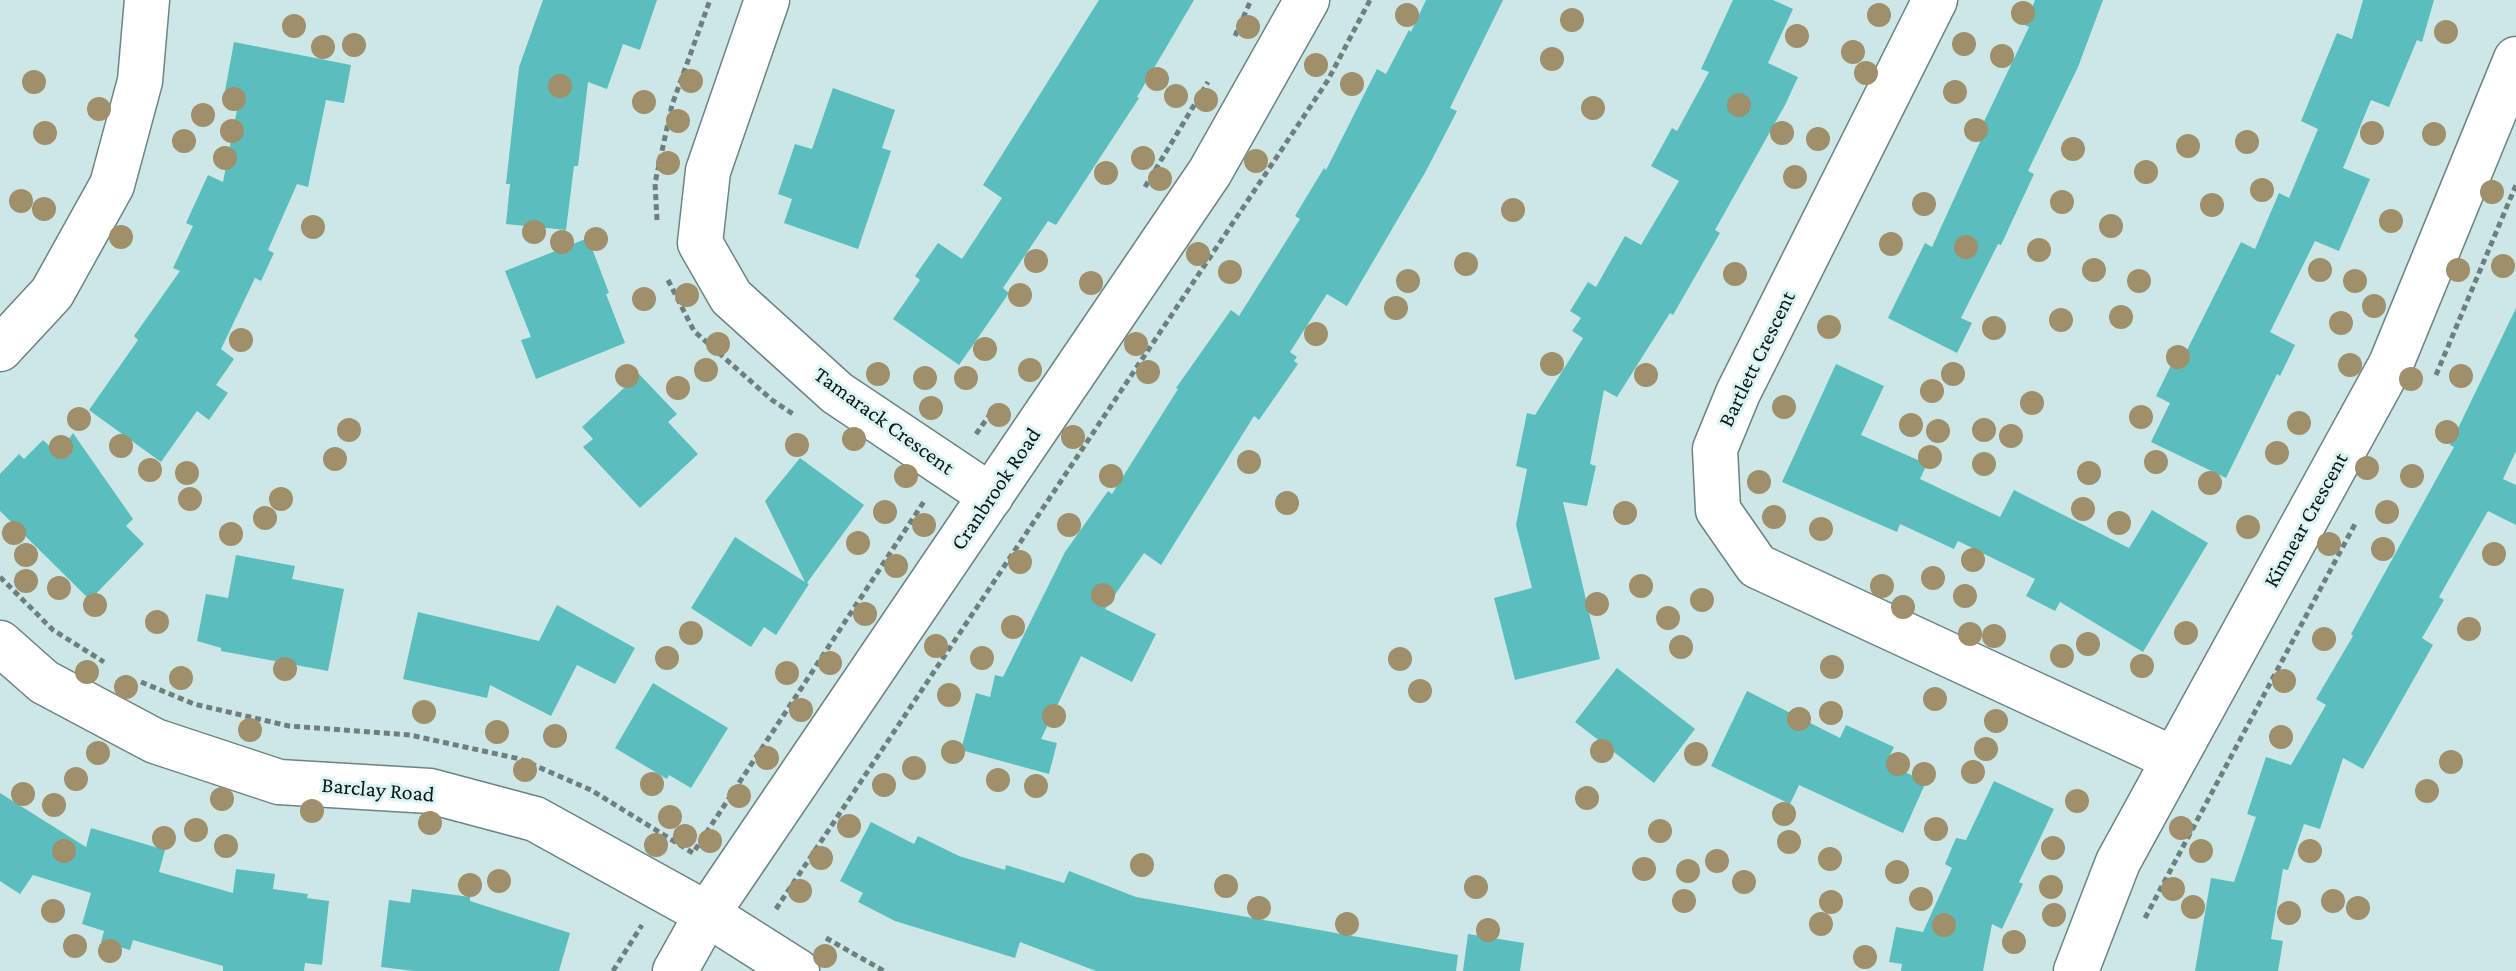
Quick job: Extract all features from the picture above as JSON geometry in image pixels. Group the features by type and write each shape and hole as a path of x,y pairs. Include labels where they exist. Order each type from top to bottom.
{"street":[{"path":"0,349 52,293 112,185 140,81 147,0"},
{"name":"Tamarack Crescent","path":"767,0 708,171 700,243 731,297 938,485 991,496"},
{"name":"Cranbrook Road","path":"675,971 707,914 1210,172 1307,0"},
{"name":"Bartlett Crescent","path":"1935,0 1738,393 1715,449 1718,510 1757,566 2174,759"},
{"name":"Kinnear Crescent","path":"2076,971 2118,862 2391,364 2516,59"},
{"name":"Barclay Road","path":"0,643 44,682 155,741 279,782 430,791 535,819 707,914 797,971"}],"path":[{"path":"657,223 655,183 672,105 710,0"},
{"path":"1231,44 1251,0"},
{"path":"789,916 776,909 1328,80 1370,0"},
{"path":"1144,188 1216,70"},
{"path":"667,277 694,331 772,400 797,417"},
{"path":"137,680 194,704 289,726 410,735 520,759 591,790 693,853 938,485 1005,393"},
{"path":"913,493 938,485"},
{"path":"0,577 53,630 111,667"},
{"path":"613,971 649,914"},
{"path":"816,932 884,971"}],"building":[{"path":"543,0 657,0 640,50 623,44 607,89 588,82 578,166 574,166 566,230 506,224 510,184 506,184 519,67"},
{"path":"1099,0 1194,0 1139,98 1056,225 1048,221 1003,288 1009,293 959,365 893,319 920,280 915,276 938,243 962,259 1002,198 983,185"},
{"path":"1426,0 1503,0 1450,108 1457,111 1426,171 1347,306 1327,294 1290,352 1297,357 1294,361 1298,364 1259,420 1254,416 1161,565 1144,553 1105,609 1156,634 1132,682 1081,656 1041,739 1057,743 1049,774 961,750 976,693 990,697 995,675 1003,677 1065,552 1108,491 1112,494 1176,388 1231,310 1239,316 1300,219 1295,216 1324,168 1326,170 1377,69 1386,74"},
{"path":"1733,0 1773,0 1793,9 1768,63 1798,77 1715,230 1720,233 1673,315 1670,313 1617,397 1604,390 1590,464 1596,466 1587,506 1563,502 1600,659 1515,680 1494,598 1532,588 1516,525 1527,469 1516,466 1527,413 1535,415 1583,338 1572,331 1581,318 1570,311 1588,282 1596,287 1625,236 1641,245 1679,181 1651,166 1672,128 1677,131 1709,72 1701,69"},
{"path":"2035,0 2103,0 2078,67 2028,171 2034,174 2001,245 1998,244 1961,318 1972,323 1957,353 1888,318 1925,243 1932,247 1984,133 1980,130 2029,27 2025,25"},
{"path":"2363,0 2434,0 2422,42 2417,40 2389,107 2371,100 2343,168 2370,179 2339,251 2315,241 2270,332 2295,345 2280,376 2277,374 2226,478 2151,442 2170,403 2156,396 2173,361 2180,364 2241,242 2255,249 2279,193 2289,198 2318,129 2301,121 2337,33 2352,39"},
{"path":"234,42 351,65 344,103 326,100 308,187 297,184 268,250 274,253 261,281 255,278 221,349 234,359 216,385 228,393 209,420 197,411 161,462 89,410 138,340 134,336 180,271 173,268 193,226 186,223 208,175 223,182 240,94 225,91"},
{"path":"833,88 895,110 882,148 891,151 858,249 784,223 792,199 778,194 795,144 812,149"},
{"path":"588,238 625,343 536,379 521,340 531,337 505,271"},
{"path":"2516,308 2516,451 2503,479 2516,485 2516,525 2488,511 2439,597 2444,600 2422,638 2433,645 2363,769 2343,758 2320,829 2304,824 2288,870 2283,869 2271,939 2283,941 2278,971 2195,971 2211,878 2234,882 2256,817 2247,814 2266,757 2291,765 2326,705 2316,699 2454,447 2450,445"},
{"path":"1836,364 1884,386 1861,435 1927,464 1920,479 2000,517 2014,490 2129,548 2152,510 2208,543 2143,652 2060,602 2055,611 2026,596 2035,579 1958,541 1954,549 1900,524 1897,532 1782,482"},
{"path":"639,374 677,414 668,422 698,454 640,508 583,447 593,439 582,427"},
{"path":"73,433 133,519 126,526 144,544 90,600 0,511 0,474 19,454 24,459 43,440 58,454"},
{"path":"800,458 864,505 807,583 776,635 764,627 751,647 691,608 735,537 805,582 765,501"},
{"path":"236,555 295,566 292,579 344,589 328,671 221,651 221,648 197,641 206,594 228,598"},
{"path":"557,605 635,648 615,684 577,665 551,716 490,685 487,698 403,679 418,612 539,641"},
{"path":"1617,668 1695,729 1654,783 1575,722"},
{"path":"653,683 728,728 691,788 669,775 667,779 615,748"},
{"path":"1747,691 1840,738 1846,725 1894,747 1886,763 1926,782 1903,833 1799,785 1790,804 1711,766"},
{"path":"1994,781 2054,809 2019,882 2023,884 2002,929 1992,924 1983,971 1901,971 1902,964 1889,962 1896,927 1923,932 1952,868 1945,864 1956,838 1966,840"},
{"path":"0,793 86,847 91,828 165,850 159,872 233,893 236,869 275,874 273,889 308,894 307,898 329,901 322,965 305,963 304,971 223,971 223,966 133,940 130,950 101,942 104,931 82,924 91,893 33,875 20,894 0,881"},
{"path":"871,822 914,844 918,836 959,856 1005,870 1006,865 1064,883 1069,871 1136,897 1458,955 1456,971 1096,971 1020,942 1015,958 895,921 858,902 863,893 840,881"},
{"path":"412,889 470,897 470,901 570,933 559,971 414,971 381,967 389,900 410,903"},
{"path":"1468,934 1524,943 1520,971 1463,971"}]}
